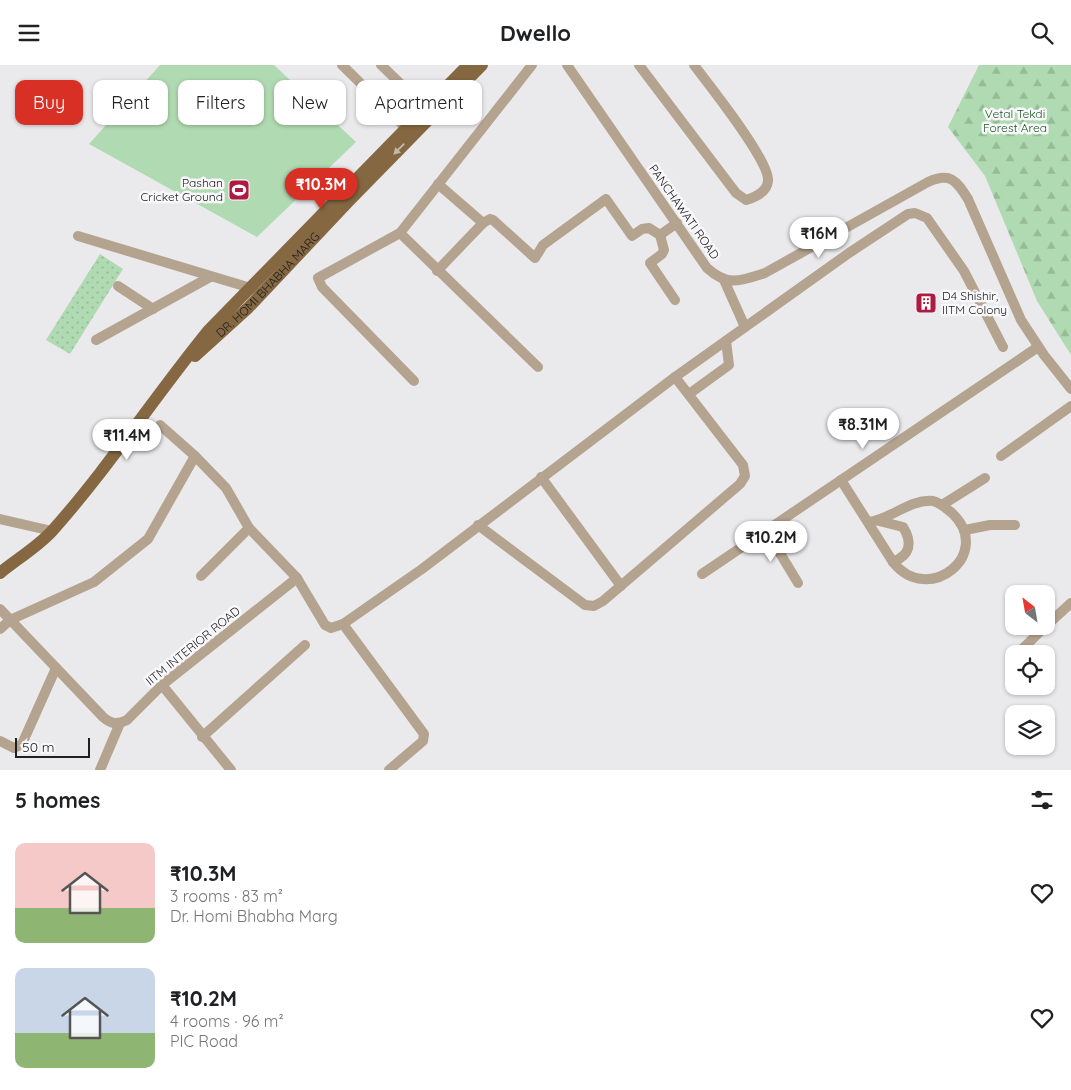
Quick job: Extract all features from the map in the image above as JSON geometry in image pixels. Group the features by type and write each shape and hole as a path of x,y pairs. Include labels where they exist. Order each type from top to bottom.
{"main road":[{"name":"DR. HOMI BHABHA MARG","path":"455,80 468,65"},
{"name":"DR. HOMI BHABHA MARG","path":"465,80 482,65"},
{"name":"DR. HOMI BHABHA MARG","path":"0,573 52,531 121,447 175,371 208,331 415,125"},
{"name":"DR. HOMI BHABHA MARG","path":"175,371 215,339 265,291 409,131"}],"street":[{"path":"342,65 409,131"},
{"path":"382,65 397,80"},
{"path":"414,381 322,287 318,279 400,233 532,65"},
{"name":"PANCHAWATI ROAD","path":"567,65 707,268 724,280"},
{"path":"639,65 736,193 746,200 755,197 764,190 768,181 767,173 743,132 694,65"},
{"path":"746,327 724,280 739,281 765,273 928,182 940,177 951,178 968,199 1021,320 1038,347 1071,389"},
{"path":"438,184 483,223"},
{"path":"436,271 483,223 490,219 535,258 543,245 606,199 632,236 642,229 649,228 660,235 664,250 662,254 650,263 675,300"},
{"path":"160,425 195,456 226,488 249,528 298,578 325,625 332,628 343,623 422,569 675,377 908,214 915,213 927,218 964,271 1003,347"},
{"path":"660,235 677,223"},
{"path":"400,233 436,271 538,367"},
{"path":"78,236 210,277 251,289 265,291"},
{"path":"96,341 210,277"},
{"path":"118,286 153,309"},
{"path":"689,394 729,365 726,341"},
{"path":"702,573 1038,347"},
{"path":"478,525 585,605 597,605 740,484 745,476 743,465 675,377"},
{"path":"1001,457 1070,409"},
{"path":"0,629 10,620 94,581 148,539 195,456"},
{"path":"541,477 621,586"},
{"path":"942,505 986,478"},
{"path":"841,480 874,522 893,562 900,571 918,579 932,579 949,572 959,563 965,551 967,535 960,521 942,505 934,501 906,506 874,522"},
{"path":"0,519 52,531"},
{"path":"874,522 903,527 908,535 910,544 907,552 902,558 893,562"},
{"path":"965,531 990,525 1015,525"},
{"path":"201,576 249,528"},
{"path":"766,530 798,583"},
{"name":"IITM INTERIOR ROAD","path":"120,723 127,720 162,685 298,578"},
{"path":"1055,618 1071,603"},
{"path":"0,609 103,717 113,723 120,723 100,770"},
{"path":"343,623 424,734 423,741 389,770"},
{"path":"1026,645 1037,635"},
{"path":"202,737 305,645"},
{"path":"0,741 14,748 22,744 56,668"},
{"path":"162,685 230,770"}],"green space":[{"name":"Pashan Cricket Ground","path":"160,65 274,65 290,80 274,80 274,125 338,125 356,142 257,237 89,144 106,125 168,125 168,80 147,80"},
{"name":"Vetal Tekdi Forest Area","path":"979,65 1071,65 1071,355 1037,301 985,176 948,127"},
{"path":"100,254 123,269 70,354 46,340"}],"place":[{"name":"Pashan Cricket Ground","path":"239,190"},
{"name":"D4 Shishir, IITM Colony","path":"926,303"}]}
